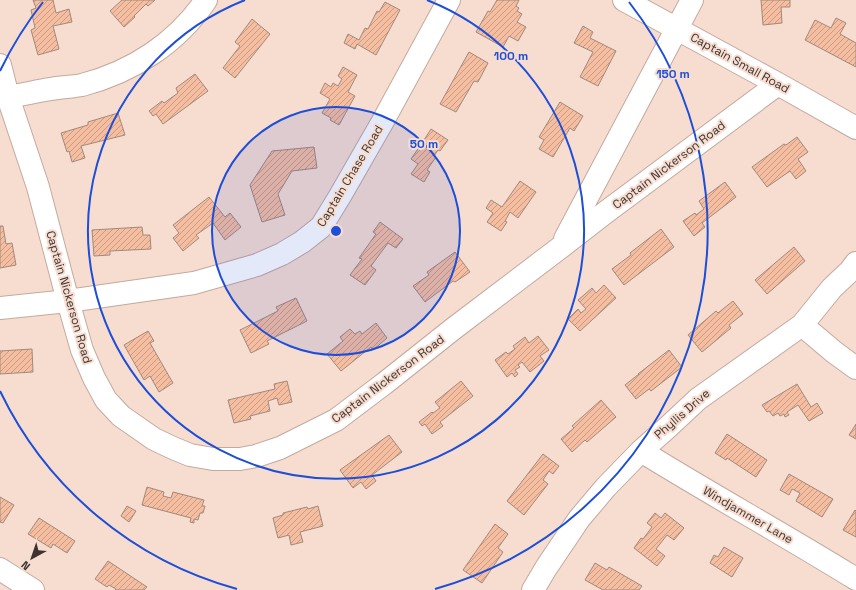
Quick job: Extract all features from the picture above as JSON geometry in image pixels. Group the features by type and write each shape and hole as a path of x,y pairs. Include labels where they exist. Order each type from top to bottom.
{"street":[{"path":"4,97 52,88 81,85 112,75 156,52 176,35 206,0"},
{"name":"Captain Chase Road","path":"0,308 68,301 194,283 257,265 282,254 302,242 321,227 340,196 383,122 449,0"},
{"name":"Captain Small Road","path":"624,0 856,128"},
{"name":"Captain Nickerson Road","path":"561,247 692,0"},
{"name":"Captain Nickerson Road","path":"0,65 4,97 38,187 82,350 94,378 106,400 121,416 154,439 190,455 213,459 240,459 256,456 280,448 336,420 612,207 778,84"},
{"name":"Phyllis Drive","path":"533,590 578,519 640,451 698,399 802,325 832,288 850,271 856,263"},
{"path":"802,325 856,368"},
{"name":"Windjammer Lane","path":"640,451 856,580"},
{"path":"0,569 33,590"}],"building":[{"path":"33,0 53,0 56,13 69,9 72,22 53,26 59,49 38,55 31,30 35,28 31,10 36,8"},
{"path":"122,0 155,0 148,6 146,4 124,27 110,11"},
{"path":"497,0 519,0 516,6 519,8 517,11 522,14 517,22 526,27 518,41 509,36 503,47 476,32 488,11 490,12"},
{"path":"761,0 790,0 790,7 781,7 782,23 763,25"},
{"path":"385,2 400,10 376,55 357,44 355,49 344,43 348,34 359,40 365,28 368,29 377,11 379,12"},
{"path":"836,18 846,23 840,34 856,43 856,67 805,40 815,20 831,28"},
{"path":"252,19 270,34 235,78 223,68 240,46 235,42"},
{"path":"583,26 593,32 590,38 616,51 598,86 580,77 593,52 574,43"},
{"path":"469,52 488,63 478,82 474,81 456,112 440,104"},
{"path":"343,67 357,75 348,92 355,96 339,125 322,113 330,99 320,93 325,83 331,87 333,83 338,86 342,79 338,76"},
{"path":"195,74 208,91 163,124 156,114 153,116 149,111 162,101 164,103 178,93 176,88"},
{"path":"560,102 583,116 574,131 570,128 553,157 539,149 544,140 539,137"},
{"path":"118,113 125,135 81,146 85,158 72,162 61,133 88,125 88,122"},
{"path":"431,129 448,140 440,151 438,150 434,156 436,157 427,170 430,172 424,182 411,174 418,164 411,159 420,146 422,148 426,142 424,140"},
{"path":"797,137 808,152 798,159 806,171 796,179 790,171 767,187 752,167 784,144 786,145"},
{"path":"314,147 317,168 292,171 278,194 285,215 262,222 250,185 272,151"},
{"path":"520,181 536,192 518,218 510,212 505,221 507,222 501,231 487,222 493,213 486,208 491,200 502,207"},
{"path":"725,182 736,197 702,223 705,227 694,236 683,221 695,213 696,215 704,209 699,201"},
{"path":"209,197 225,217 230,213 241,227 225,240 213,223 196,235 199,238 183,251 173,238 179,233 173,225"},
{"path":"380,222 403,239 396,248 388,243 371,266 376,270 365,285 350,275 362,259 359,258 376,234 373,232"},
{"path":"0,226 3,226 6,244 12,243 16,265 0,268"},
{"path":"142,227 143,235 150,235 151,249 110,251 110,255 94,256 92,230"},
{"path":"661,229 674,247 624,285 612,269"},
{"path":"794,247 805,261 767,294 755,280"},
{"path":"455,252 470,272 455,282 453,281 425,302 413,286 429,275 427,272"},
{"path":"604,285 616,298 580,331 568,319 578,309 581,313 586,309 578,300 592,288 596,293"},
{"path":"296,298 307,321 267,341 269,344 251,353 240,330 278,311 276,307"},
{"path":"733,301 743,314 729,325 731,328 702,352 688,335 716,311 718,313"},
{"path":"376,323 387,338 373,350 371,347 341,371 327,354 343,341 340,337 350,329 355,334 360,331 362,334"},
{"path":"148,331 154,341 150,343 173,383 159,392 150,376 144,380 124,345"},
{"path":"538,336 549,350 540,356 544,361 530,372 522,362 518,365 520,367 515,370 518,374 515,377 512,373 507,377 495,360 506,352 508,354 515,349 513,346 525,337 529,343"},
{"path":"32,349 33,372 0,374 0,351"},
{"path":"669,350 682,367 651,391 649,389 636,399 625,385"},
{"path":"287,381 292,402 279,405 277,398 268,401 270,411 250,416 251,419 234,423 228,400 275,389 274,384"},
{"path":"461,381 473,396 440,422 443,426 432,434 425,424 422,426 419,422 440,408 435,402"},
{"path":"797,384 811,407 817,403 823,413 809,421 798,405 787,412 789,415 785,417 784,414 780,416 778,413 773,416 769,411 767,412 762,405"},
{"path":"601,400 616,417 587,442 585,440 572,452 561,439 574,428 572,426"},
{"path":"856,424 856,439 849,435"},
{"path":"727,434 767,460 756,477 727,458 726,460 715,453"},
{"path":"389,435 402,452 372,475 376,481 366,489 361,482 353,488 340,470"},
{"path":"543,454 559,466 553,474 549,471 543,480 548,484 524,515 507,501"},
{"path":"789,474 833,499 822,517 796,501 800,493 792,489 789,495 780,490"},
{"path":"147,487 164,492 163,496 171,498 173,492 204,500 202,506 205,506 203,513 200,513 198,520 194,519 194,523 190,522 191,518 142,505"},
{"path":"0,497 14,505 3,523 0,522"},
{"path":"127,506 136,511 129,522 121,516"},
{"path":"318,506 323,526 300,532 303,542 291,545 289,535 278,538 273,518 283,515 283,513"},
{"path":"855,510 856,511 856,537 843,530"},
{"path":"655,513 661,518 665,513 684,528 674,540 667,535 656,549 665,556 657,566 634,548 652,527 647,523"},
{"path":"39,518 75,541 67,553 53,544 51,548 28,534"},
{"path":"495,524 508,534 498,548 503,552 482,583 463,570"},
{"path":"724,547 743,558 732,577 710,563 714,555 718,557"},
{"path":"108,561 147,587 144,590 115,590 116,589 109,585 107,587 95,579"},
{"path":"595,563 607,570 609,567 642,586 639,590 603,590 585,580"}]}
